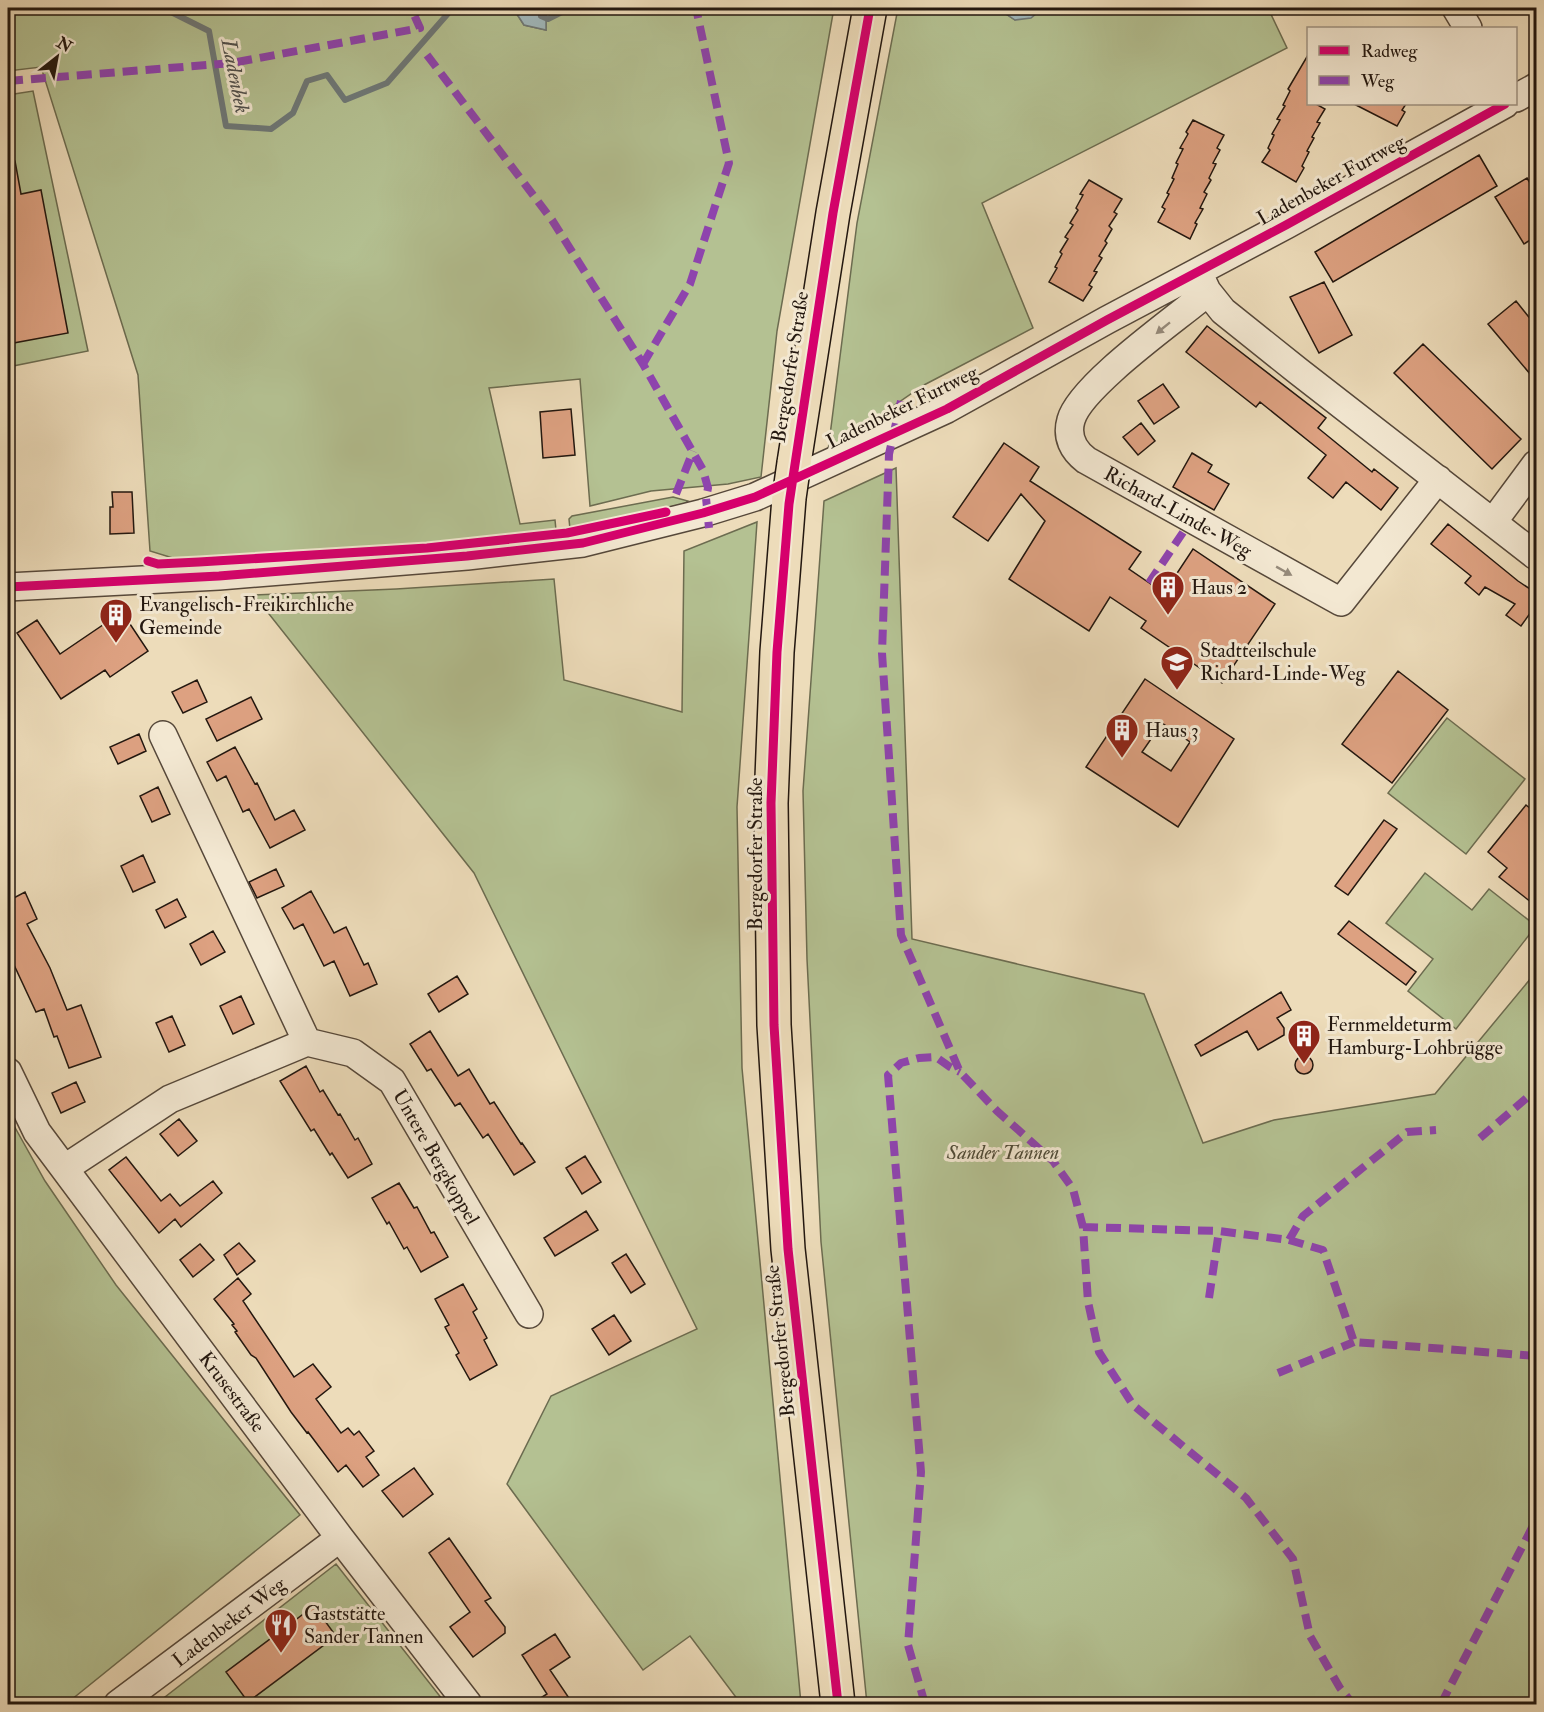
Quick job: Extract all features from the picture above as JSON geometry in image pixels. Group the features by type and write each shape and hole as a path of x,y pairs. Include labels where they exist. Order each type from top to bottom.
{"main road":[{"name":"Bergedorfer Straße","path":"838,1704 788,1250 774,1025 771,803 777,652 833,213 870,8"}],"street":[{"path":"1456,8 1466,27"},
{"path":"1517,97 1536,87"},
{"name":"Ladenbeker Furtweg","path":"8,586 219,576 466,556 583,543 703,513 755,497 947,409 1107,320 1203,281 1286,225 1503,105"},
{"path":"1203,281 1222,311 1536,556"},
{"name":"Richard-Linde-Weg","path":"1203,281 1198,300 1116,366 1082,399 1070,421 1070,436 1076,452 1086,460 1341,602 1438,479"},
{"path":"1493,522 1536,464"},
{"path":"65,1168 170,1099 307,1042 164,735"},
{"name":"Untere Bergkoppel","path":"307,1042 353,1053 392,1081 530,1314"},
{"name":"Krusestraße","path":"8,1072 37,1132 340,1538 468,1704"},
{"name":"Ladenbeker Weg","path":"118,1704 340,1538"}],"green space":[{"path":"8,8 513,8 524,25 546,30 546,8 834,8 777,331 761,477 728,484 651,491 590,506 580,379 489,388 520,524 555,520 556,530 395,546 202,558 176,559 150,551 138,375 41,67 8,71"},
{"path":"898,8 997,8 1015,20 1043,8 1268,8 1287,48 982,203 1033,328 924,385 828,451 857,223"},
{"path":"33,91 88,351 8,367 8,95"},
{"name":"Sander Tannen","path":"896,468 912,939 1144,994 1203,1143 1274,1120 1435,1094 1536,972 1536,1704 867,1704 821,1242 807,959 803,791 824,501"},
{"path":"673,497 688,501 684,504 570,529 569,519 572,516"},
{"path":"757,522 737,807 742,1068 801,1704 741,1704 690,1636 643,1670 507,1484 551,1396 697,1329 474,873 254,595 554,579 564,680 682,712 684,551"},
{"path":"1447,718 1525,779 1466,854 1388,793"},
{"path":"1425,873 1472,910 1489,889 1536,926 1456,1029 1408,991 1433,959 1386,923"},
{"path":"8,1115 45,1181 116,1285 300,1515 66,1704 8,1704"},
{"path":"336,1564 446,1704 156,1704"}],"water":[{"path":"513,8 546,8 546,30 524,25"},
{"path":"997,8 1043,8 1031,18 1015,20"}],"building":[{"path":"1307,57 1307,105 1318,105 1325,109 1317,122 1320,123 1307,151 1309,152 1302,166 1304,168 1296,182 1262,162 1270,150 1268,148 1274,135 1272,134 1285,106 1283,105 1290,91 1288,89"},
{"path":"1356,105 1405,105 1402,110 1405,112 1397,126"},
{"path":"1193,120 1224,135 1217,148 1220,150 1213,163 1216,164 1209,178 1211,180 1204,192 1207,194 1200,208 1203,209 1190,239 1158,222 1165,209 1162,207 1169,194 1167,193 1178,164 1176,163 1183,149 1180,148"},
{"path":"1479,155 1497,186 1333,282 1315,252"},
{"path":"8,161 15,161 21,194 41,190 68,333 8,344"},
{"path":"1527,178 1536,193 1536,236 1524,244 1495,197"},
{"path":"1089,180 1122,199 1114,212 1117,214 1109,226 1112,229 1099,256 1102,258 1094,271 1097,272 1089,285 1092,287 1083,301 1049,282 1057,268 1055,267 1062,254 1060,252 1068,239 1065,237 1073,225 1070,223 1078,210 1076,208 1083,195 1080,194"},
{"path":"1324,282 1352,335 1319,353 1290,297"},
{"path":"1516,301 1536,326 1536,381 1488,324"},
{"path":"1207,326 1326,418 1318,428 1372,472 1374,469 1398,488 1381,510 1346,482 1333,498 1308,478 1326,455 1260,402 1256,407 1186,352"},
{"path":"1423,344 1521,439 1492,469 1394,373"},
{"path":"1163,384 1179,407 1154,424 1138,401"},
{"path":"571,409 575,455 543,458 540,412"},
{"path":"1141,423 1155,441 1138,455 1123,437"},
{"path":"1004,443 1039,467 1030,481 1141,552 1129,569 1164,593 1193,549 1275,604 1222,683 1141,628 1146,621 1110,597 1089,631 1009,579 1045,521 1021,494 988,541 953,517"},
{"path":"1192,453 1212,465 1208,472 1229,484 1214,510 1173,487"},
{"path":"112,492 132,492 134,533 110,534"},
{"path":"1448,524 1536,593 1536,605 1521,626 1506,615 1515,604 1485,587 1479,595 1465,583 1471,576 1431,544"},
{"path":"122,612 148,651 110,677 105,670 61,699 17,633 37,620 60,654"},
{"path":"1398,671 1448,710 1392,783 1342,744"},
{"name":"Haus 3","path":"1145,679 1234,739 1178,827 1086,767","holes":["1162,723 1190,742 1171,771 1142,752"]},
{"path":"197,680 207,702 183,713 172,692"},
{"path":"251,697 262,719 217,741 206,719"},
{"path":"139,734 146,751 118,764 110,747"},
{"path":"235,747 255,784 257,783 275,820 294,810 305,830 270,848 249,809 243,812 226,776 217,781 207,762"},
{"path":"158,787 170,814 152,822 140,796"},
{"path":"1526,805 1536,813 1536,906 1499,877 1507,868 1488,852"},
{"path":"1384,820 1397,829 1348,895 1335,886"},
{"path":"143,855 155,882 133,892 121,866"},
{"path":"276,869 284,886 257,898 249,882"},
{"path":"311,891 334,933 346,927 364,965 368,963 377,984 350,996 334,961 324,966 303,924 294,929 282,908"},
{"path":"25,892 37,919 27,924 50,968 67,1010 81,1005 101,1057 69,1068 44,1009 36,1012 8,952 8,901"},
{"path":"177,899 186,917 165,928 156,910"},
{"path":"1349,921 1416,972 1406,985 1338,934"},
{"path":"213,931 225,952 201,965 190,944"},
{"path":"457,976 468,994 439,1012 428,994"},
{"path":"1281,992 1291,1010 1277,1018 1284,1028 1284,1035 1258,1050 1247,1031 1201,1056 1195,1045"},
{"path":"241,996 254,1024 233,1034 220,1006"},
{"path":"172,1016 185,1045 169,1052 156,1023"},
{"path":"430,1031 458,1076 469,1069 490,1104 494,1102 535,1162 514,1175 488,1134 483,1138 460,1103 455,1106 431,1069 427,1071 410,1044"},
{"name":"Fernmeldeturm Hamburg-Lohbrügge","path":"1304,1056 1310,1059 1313,1065 1310,1071 1304,1074 1298,1071 1295,1065 1298,1059"},
{"path":"306,1066 320,1092 323,1090 355,1140 358,1138 372,1164 348,1178 314,1129 311,1131 280,1081"},
{"path":"76,1082 85,1102 61,1113 52,1093"},
{"path":"179,1119 197,1141 178,1156 160,1134"},
{"path":"585,1156 601,1182 582,1194 566,1168"},
{"path":"126,1157 161,1201 170,1194 180,1206 213,1181 222,1193 181,1227 175,1219 159,1233 109,1170"},
{"path":"399,1183 414,1208 417,1207 431,1233 434,1232 448,1257 421,1272 407,1247 404,1249 372,1198"},
{"path":"586,1211 598,1230 555,1256 544,1238"},
{"path":"239,1243 255,1261 237,1275 224,1255"},
{"path":"200,1244 214,1260 193,1277 180,1260"},
{"path":"626,1254 645,1284 631,1293 612,1263"},
{"path":"238,1278 251,1294 243,1301 294,1377 313,1364 331,1387 316,1399 341,1433 348,1428 354,1435 359,1431 374,1451 366,1457 379,1475 363,1487 346,1465 338,1472 307,1433 256,1358 251,1355 235,1332 237,1331 232,1325 234,1324 214,1299"},
{"path":"463,1284 477,1309 473,1312 487,1338 484,1340 497,1365 470,1380 456,1355 459,1353 445,1327 449,1325 435,1299"},
{"path":"614,1315 631,1341 609,1355 592,1329"},
{"path":"414,1468 433,1494 403,1517 382,1491"},
{"path":"449,1538 491,1598 485,1601 505,1627 505,1633 473,1657 450,1627 470,1612 429,1553"},
{"name":"Gaststätte Sander Tannen","path":"314,1606 336,1636 248,1702 226,1672"},
{"path":"555,1634 570,1657 550,1670 573,1704 531,1704 547,1694 522,1655"}],"waterway":[{"name":"Ladenbek","path":"8,12 11,8"},
{"name":"Ladenbek","path":"163,8 209,31 226,126 271,129 293,113 307,81 327,75 345,100 387,83 452,9 457,8"},
{"name":"Ladenbek","path":"541,16 548,19 570,8"}],"marked path":[{"path":"8,81 232,63 420,28 411,8"},
{"path":"643,364 690,284 729,163 696,8"},
{"path":"427,55 552,220 643,364 703,470 708,488 706,498 709,528"},
{"path":"901,401 889,454 882,653 901,935 960,1072 997,1111 1053,1161 1073,1189 1083,1227 1088,1302 1099,1352 1133,1405 1246,1498 1293,1559 1310,1636 1340,1688 1353,1704"},
{"path":"676,494 693,451"},
{"path":"1149,583 1192,519"},
{"path":"925,1704 908,1645 921,1472 888,1075 901,1063 919,1058 936,1057 960,1072"},
{"path":"1480,1138 1536,1090"},
{"path":"1083,1227 1219,1231 1289,1240 1303,1216 1407,1132 1436,1130"},
{"path":"1209,1298 1219,1231"},
{"path":"1289,1240 1323,1250 1354,1342 1536,1356"},
{"path":"1278,1373 1354,1342"},
{"path":"1441,1704 1536,1520"}],"cycle path":[{"path":"838,1704 788,1249 774,1025 771,803 777,652 789,504 833,213 870,8"},
{"path":"8,587 219,576 467,556 583,543 703,513 755,497 947,409 1503,105"},
{"path":"148,561 158,564 427,548 567,533 666,512"}],"place":[{"name":"Haus 2","path":"1168,616"},
{"name":"Evangelisch-Freikirchliche Gemeinde","path":"116,644"},
{"name":"Stadtteilschule Richard-Linde-Weg","path":"1177,691"},
{"name":"Haus 3","path":"1122,759"},
{"name":"Fernmeldeturm Hamburg-Lohbrügge","path":"1304,1065"},
{"name":"Gaststätte Sander Tannen","path":"281,1654"}]}
